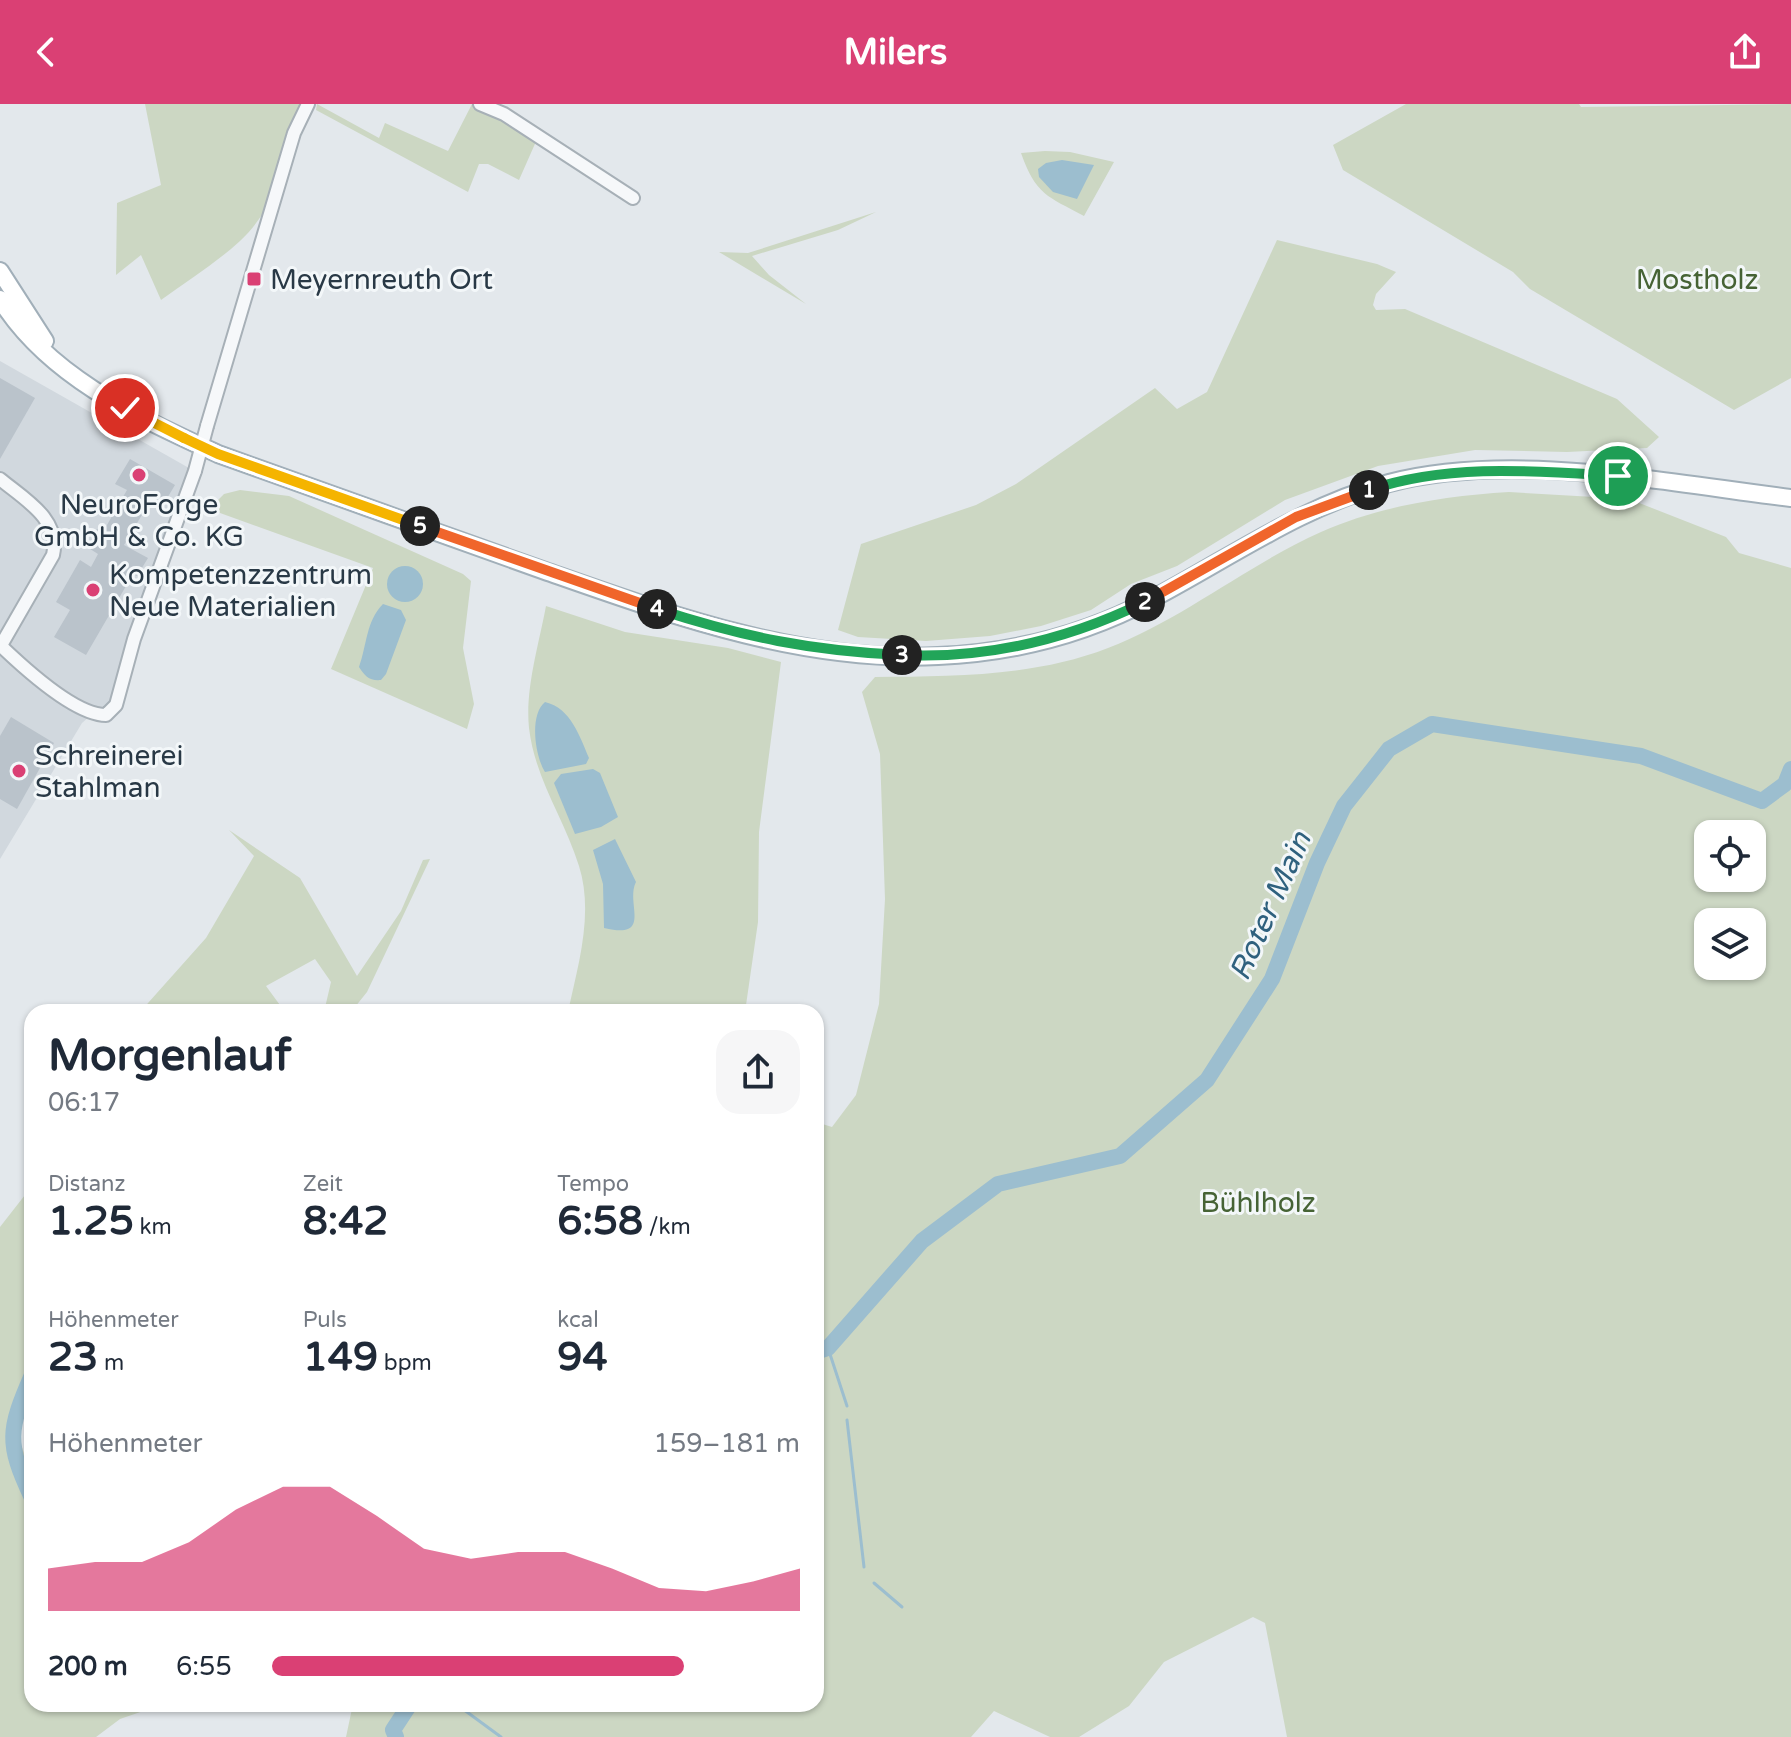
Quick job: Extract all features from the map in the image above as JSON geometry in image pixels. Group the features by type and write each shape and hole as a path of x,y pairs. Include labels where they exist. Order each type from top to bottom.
{"main road":[{"path":"0,271 39,335 82,381"},
{"path":"0,299 42,352 82,381 159,427 218,454 654,608 765,641 837,652 937,657 1002,649 1061,637 1151,600 1296,517 1390,483 1441,475 1512,470 1618,476 1791,498"}],"street":[{"path":"0,479 44,517 53,530 55,544 53,555 0,647 36,677 91,715 106,715 116,705 134,639 195,471 294,133 308,104"},
{"path":"480,104 504,109 633,198"}],"shaded area":[{"path":"0,361 189,468 153,569 116,705 91,715 82,723 0,859"}],"green space":[{"path":"145,104 306,104 281,177 253,227 221,257 161,300 141,255 116,275 117,203 161,185"},
{"path":"317,104 379,138 385,123 448,151 472,104 480,104 538,137 519,180 488,164 479,164 468,192 316,110"},
{"name":"Mostholz","path":"1406,104 1579,104 1581,107 1791,104 1791,378 1734,410 1530,289 1513,272 1343,170 1333,145"},
{"path":"1070,152 1114,162 1084,216 1044,193 1032,178 1021,153"},
{"path":"876,212 838,230 752,256 769,275 806,304 719,252 748,253"},
{"path":"1277,240 1377,264 1396,272 1376,294 1373,305 1376,310 1405,309 1617,399 1659,437 1647,448 1567,452 1475,450 1378,466 1285,500 1177,566 1131,584 1091,610 1041,626 990,636 926,641 858,637 838,630 861,544 976,505 1016,484 1155,388 1177,409 1207,392"},
{"path":"240,490 289,496 463,574 471,581 463,648 474,704 467,729 331,669 373,568 209,509 224,494"},
{"name":"Bühlholz","path":"1509,492 1629,499 1726,537 1739,553 1791,568 1791,1737 1287,1737 1265,1623 1253,1617 1164,1662 1129,1706 1079,1737 1050,1737 994,1711 971,1737 346,1737 351,1712 824,1712 824,1124 832,1127 856,1095 879,1004 885,899 880,754 862,692 875,677 993,673 1080,658 1163,622 1321,532 1390,509"},
{"path":"546,606 625,632 728,648 781,662 759,832 758,922 746,1004 570,1004 585,921 583,884 573,848 532,747 528,713"},
{"path":"229,830 300,878 357,976 401,911 423,860 430,859 367,992 357,1004 326,1004 331,982 315,959 266,986 279,1004 147,1004 206,938 254,856"},
{"path":"24,1196 24,1411 17,1432 24,1453 24,1712 140,1712 120,1719 96,1737 0,1737 0,1227"}],"water":[{"path":"1062,160 1094,165 1077,199 1053,192 1039,177 1038,169 1046,163"},
{"path":"405,566 418,571 423,584 418,597 405,602 392,597 387,584 392,571"},
{"path":"383,604 401,610 406,620 386,674 381,680 373,680 359,667 370,626"},
{"path":"545,702 562,710 573,724 589,758 586,764 545,772 539,756 535,726"},
{"path":"593,769 600,773 618,817 601,827 575,834 554,783 561,774"},
{"path":"615,839 636,882 633,924 629,929 619,930 604,928 603,884 593,850"}],"building":[{"path":"0,378 35,398 0,459"},
{"name":"Kompetenzzentrum Neue Materialien","path":"130,459 175,485 160,510 149,503 124,545 148,558 137,576 133,574 86,655 54,637 70,610 56,602 80,560 91,567 98,554 87,547 97,529 103,532 127,490 115,484"},
{"name":"Schreinerei Stahlman","path":"11,717 54,743 17,809 0,799 0,736"}],"waterway":[{"name":"Roter Main","path":"824,1349 922,1241 998,1184 1120,1156 1207,1080 1272,979 1317,863 1344,806 1389,749 1432,724 1641,756 1762,801 1785,784 1791,769"},
{"path":"828,1348 847,1406"},
{"name":"Roter Main","path":"24,1395 13,1436 24,1479"},
{"path":"847,1420 864,1567"},
{"path":"874,1583 902,1607"},
{"name":"Roter Main","path":"396,1737 393,1730 405,1712"},
{"path":"467,1712 501,1737"}],"place":[{"name":"Meyernreuth Ort","path":"254,279"},
{"name":"NeuroForge GmbH & Co. KG","path":"139,475"},
{"name":"Kompetenzzentrum Neue Materialien","path":"93,590"},
{"name":"Schreinerei Stahlman","path":"19,771"}],"route":[{"path":"125,408 218,454 667,612 765,641 837,652 937,657 1002,649 1061,637 1112,618 1151,600 1296,517 1390,483 1441,475 1512,470 1618,476"}]}
